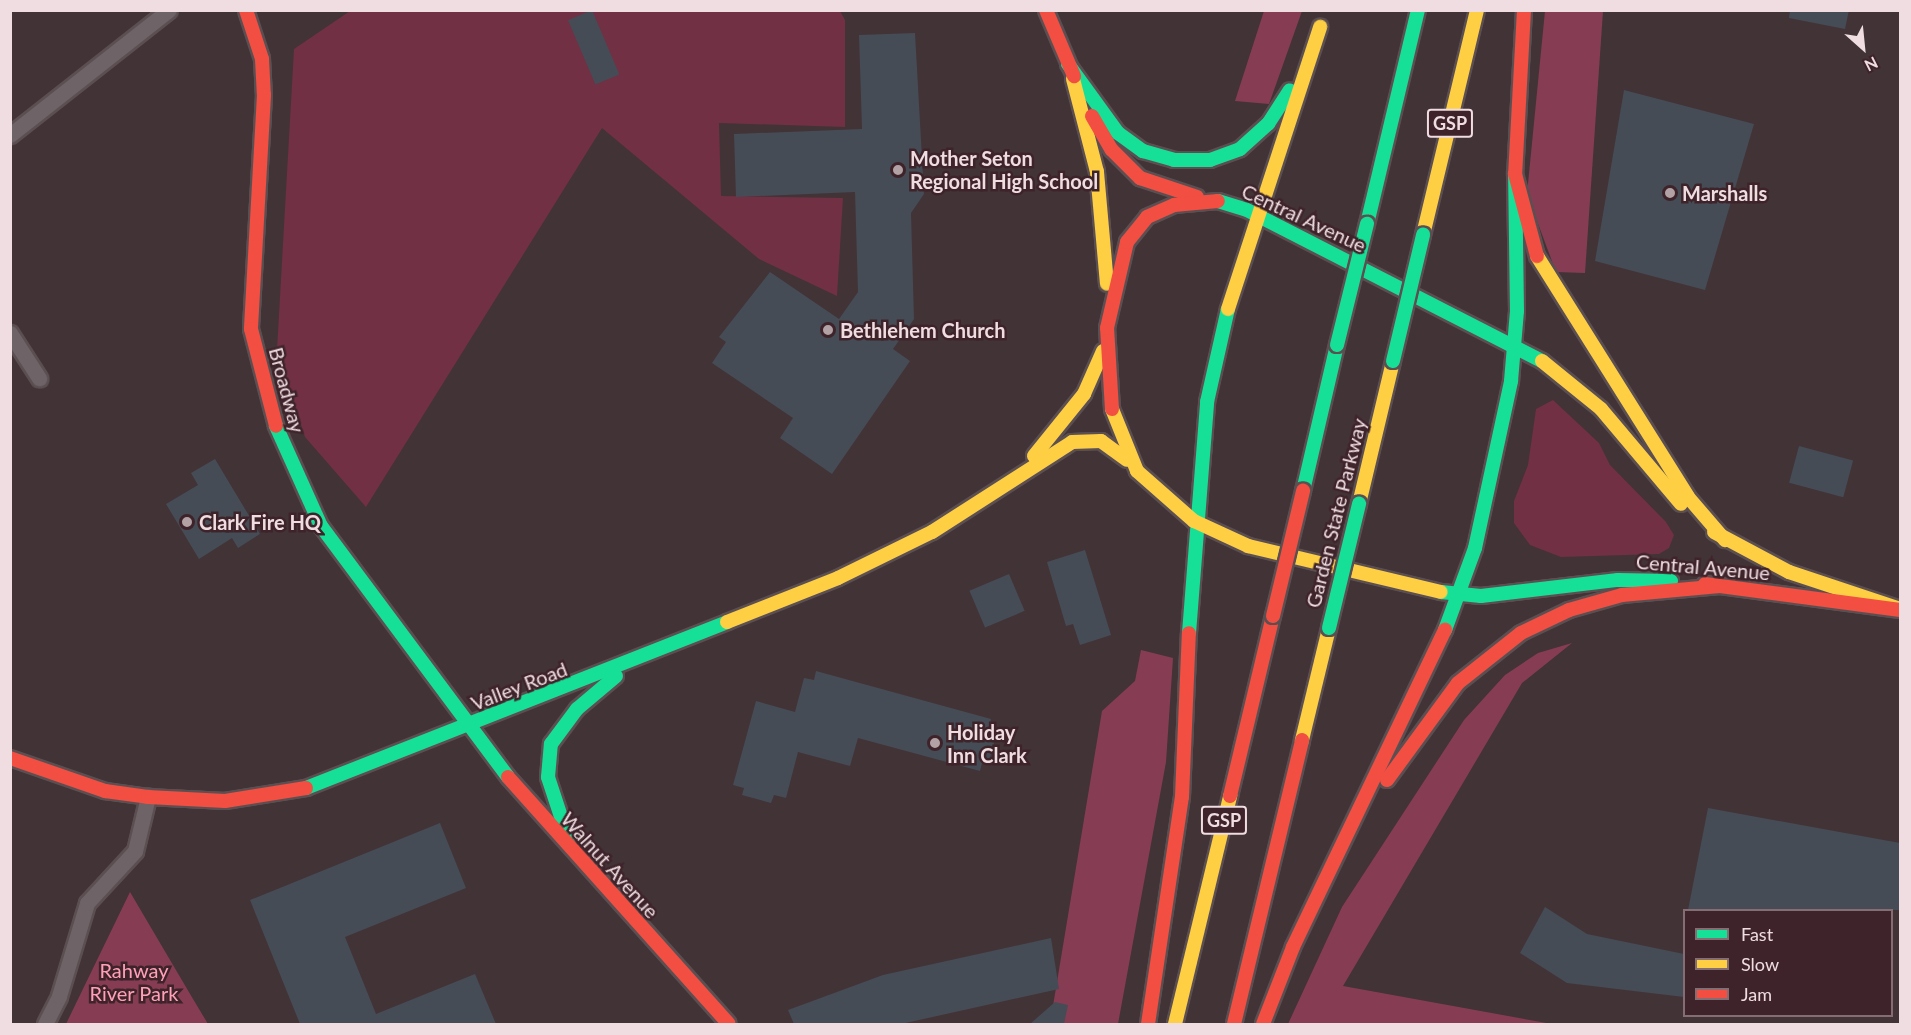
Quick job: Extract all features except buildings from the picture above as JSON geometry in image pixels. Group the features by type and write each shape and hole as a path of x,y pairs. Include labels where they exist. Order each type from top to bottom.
{"main road":[{"name":"Broadway","path":"246,10 262,59 264,95 252,329 263,390 290,467 321,526 467,727"},
{"path":"1046,10 1068,64 1104,138 1130,170 1161,189 1215,200"},
{"path":"1148,1024 1183,787 1194,521 1219,337 1326,10"},
{"name":"Garden State Parkway","path":"1175,1024 1418,10"},
{"name":"Garden State Parkway","path":"1233,1024 1477,10"},
{"path":"1263,1024 1293,947 1366,803 1459,595 1493,482 1515,345 1515,174 1524,10"},
{"path":"1068,64 1110,124 1134,146 1164,159 1198,162 1231,153 1261,132 1293,86 1320,27"},
{"path":"1068,64 1100,189 1107,328"},
{"path":"1515,174 1524,225 1546,275 1692,503 1725,540"},
{"name":"Central Avenue","path":"1215,200 1259,216 1515,345 1587,396 1674,496 1725,540 1821,585 1900,609 1720,586 1618,580 1459,595 1248,546 1194,521 1137,471 1112,417 1107,328 1122,254 1140,224 1174,205 1215,200"},
{"name":"Valley Road","path":"1012,478 1084,394 1107,328"},
{"name":"Valley Road","path":"10,758 105,791 148,797 225,801 295,791 645,657 895,552 1012,478 1083,440 1110,445 1137,471"},
{"path":"1366,803 1402,762 1446,697 1508,641 1602,600 1661,589 1720,586"},
{"path":"585,867 556,812 548,777 550,744 577,709 645,657"},
{"name":"Walnut Avenue","path":"467,727 585,867 729,1024"}],"street":[{"path":"10,135 169,10"},
{"path":"10,333 39,378"},
{"path":"45,1024 59,996 87,903 135,851 148,797"}],"shaded area":[{"path":"350,11 840,11 845,20 845,127 719,123 721,196 843,198 837,296 759,259 602,128 366,507 305,437 277,350 294,49"},
{"path":"1553,400 1599,443 1610,465 1666,522 1674,535 1669,548 1659,554 1561,557 1530,545 1514,523 1514,501 1528,465 1536,409"}],"green space":[{"path":"1264,11 1302,11 1269,104 1235,101"},
{"path":"1545,11 1603,11 1585,273 1556,272 1527,194"},
{"path":"1572,643 1522,683 1343,986 1552,1024 1288,1024 1342,907 1464,720 1505,675 1538,653"},
{"path":"1141,650 1173,658 1166,762 1118,1024 1050,1024 1102,711 1135,681"},
{"name":"Rahway River Park","path":"130,892 193,999 208,1024 66,1024"}],"traffic: fast":[{"path":"1367,224 1418,10"},
{"path":"1068,64 1118,133 1143,151 1174,160 1210,160 1240,149 1268,124 1290,90"},
{"path":"1445,630 1475,548 1511,381 1517,311 1515,174"},
{"path":"1218,201 1245,209 1542,361"},
{"path":"1337,345 1367,224"},
{"path":"1393,361 1423,235"},
{"path":"1189,633 1207,402 1228,309"},
{"path":"1303,491 1337,345"},
{"path":"276,426 321,526 508,777"},
{"path":"1329,628 1359,504"},
{"path":"1441,592 1481,596 1618,580 1671,581"},
{"path":"306,788 727,622"},
{"path":"568,838 548,777 551,744 577,709 616,676"}],"traffic: slow":[{"path":"1423,235 1477,10"},
{"path":"1228,309 1320,27"},
{"path":"1073,79 1097,172 1107,284"},
{"path":"1537,256 1688,497 1725,540"},
{"path":"1034,456 1084,394 1103,351"},
{"path":"1359,504 1393,361"},
{"path":"1542,361 1601,409 1681,504"},
{"path":"1112,409 1137,471 1194,521 1248,546 1441,592"},
{"path":"727,622 838,578 932,532 1072,442 1101,441 1127,460"},
{"path":"1714,532 1789,572 1900,609"},
{"path":"1302,740 1329,628"},
{"path":"1175,1024 1230,796"}],"traffic: jam":[{"path":"246,10 262,59 264,95 251,329 276,426"},
{"path":"1046,10 1074,76"},
{"path":"1524,10 1515,174 1537,256"},
{"path":"1092,116 1112,150 1140,178 1197,197"},
{"path":"1112,409 1107,328 1127,242 1147,217 1174,205 1218,201"},
{"path":"1273,616 1303,491"},
{"path":"1705,584 1900,610"},
{"path":"1387,780 1458,683 1521,633 1569,610 1622,595 1720,586"},
{"path":"1230,796 1273,616"},
{"path":"1263,1024 1293,947 1445,630"},
{"path":"1148,1024 1182,797 1189,633"},
{"path":"1234,1024 1302,740"},
{"path":"10,758 105,791 148,797 225,801 306,788"},
{"path":"508,777 729,1024"}],"place":[{"name":"Mother Seton Regional High School","path":"898,170"},
{"name":"Marshalls","path":"1670,193"},
{"name":"Bethlehem Church","path":"828,330"},
{"name":"Clark Fire HQ","path":"187,522"},
{"name":"Holiday Inn Clark","path":"935,743"}]}
